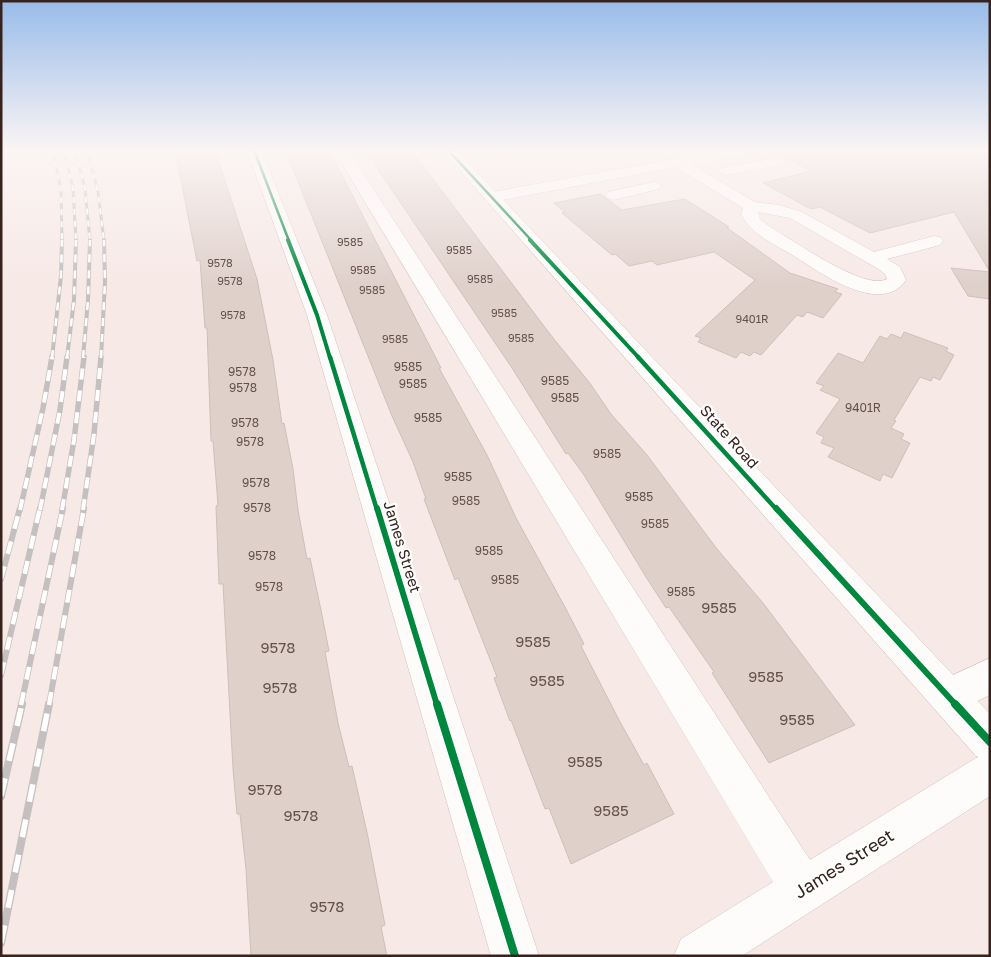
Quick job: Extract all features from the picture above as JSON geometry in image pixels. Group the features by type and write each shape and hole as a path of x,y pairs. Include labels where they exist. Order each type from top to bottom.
{"street":[{"name":"James Street","path":"271,195 317,316 515,956"},
{"path":"369,195 803,890"},
{"name":"State Road","path":"489,195 990,742"},
{"path":"492,198 510,195"},
{"path":"732,195 751,206 779,210 796,215 893,270 897,280 894,284 887,287 867,287 846,280 763,230 753,222 749,214 751,206"},
{"path":"872,258 934,241"},
{"path":"949,696 990,676"},
{"name":"James Street","path":"698,956 990,772"}],"building":[{"path":"184,195 230,195 257,279 273,360 282,424 284,423 293,469 307,559 310,558 329,651 325,652 338,723 349,767 352,766 368,837 385,925 381,927 387,956 251,956 246,869 240,814 237,814 233,769 223,584 219,584 216,506 218,505 213,441 211,441 207,328 205,328 200,260 197,261"},
{"path":"303,195 352,195 441,368 439,368 487,455 516,518 584,644 581,646 619,720 644,765 647,763 674,814 571,864 549,808 545,809 494,678 497,677 458,578 455,580 424,499 426,499 413,462 392,416"},
{"path":"395,195 445,195 553,338 589,382 611,414 647,455 717,549 763,603 855,725 769,763 712,673 714,672 669,607 666,608 584,475 568,453 566,454 512,368"},
{"path":"601,195 622,210 685,199 729,227 726,227 790,273 838,289 835,292 842,294 823,318 807,312 803,317 797,315 761,355 754,352 750,356 741,352 736,358 698,342 701,338 695,336 755,280 714,252 657,265 652,261 629,266 615,254 612,255 562,213 565,212 554,203"},
{"path":"785,195 990,195 990,272 954,212 870,233 820,207 811,209"},
{"path":"951,268 990,272 990,299 968,296"},
{"path":"904,332 948,348 946,351 954,355 940,380 933,377 931,381 920,377 894,420 896,421 891,428 904,434 901,439 910,443 892,478 883,474 880,481 828,457 834,448 821,443 824,437 816,433 840,399 820,390 824,386 816,383 838,353 863,363 880,336 887,339 891,334 901,338"}],"railway":[{"path":"61,195 62,240"},
{"path":"73,195 76,241"},
{"path":"86,195 90,241"},
{"path":"98,195 104,241"},
{"path":"52,358 61,276 62,240"},
{"path":"101,358 105,282 104,240"},
{"path":"67,358 74,300 76,241"},
{"path":"83,358 88,300 90,241"},
{"path":"20,510 43,408 52,357"},
{"path":"40,510 60,410 67,357"},
{"path":"62,510 74,440 84,357"},
{"path":"83,510 94,434 101,357"},
{"path":"1,579 20,508"},
{"path":"1,675 40,508"},
{"path":"21,705 63,508"},
{"path":"49,705 84,508"},
{"path":"1,796 22,704"},
{"path":"1,943 49,704"}],"cycle path":[{"path":"271,195 317,315 515,956"},
{"path":"489,195 990,742"}]}
